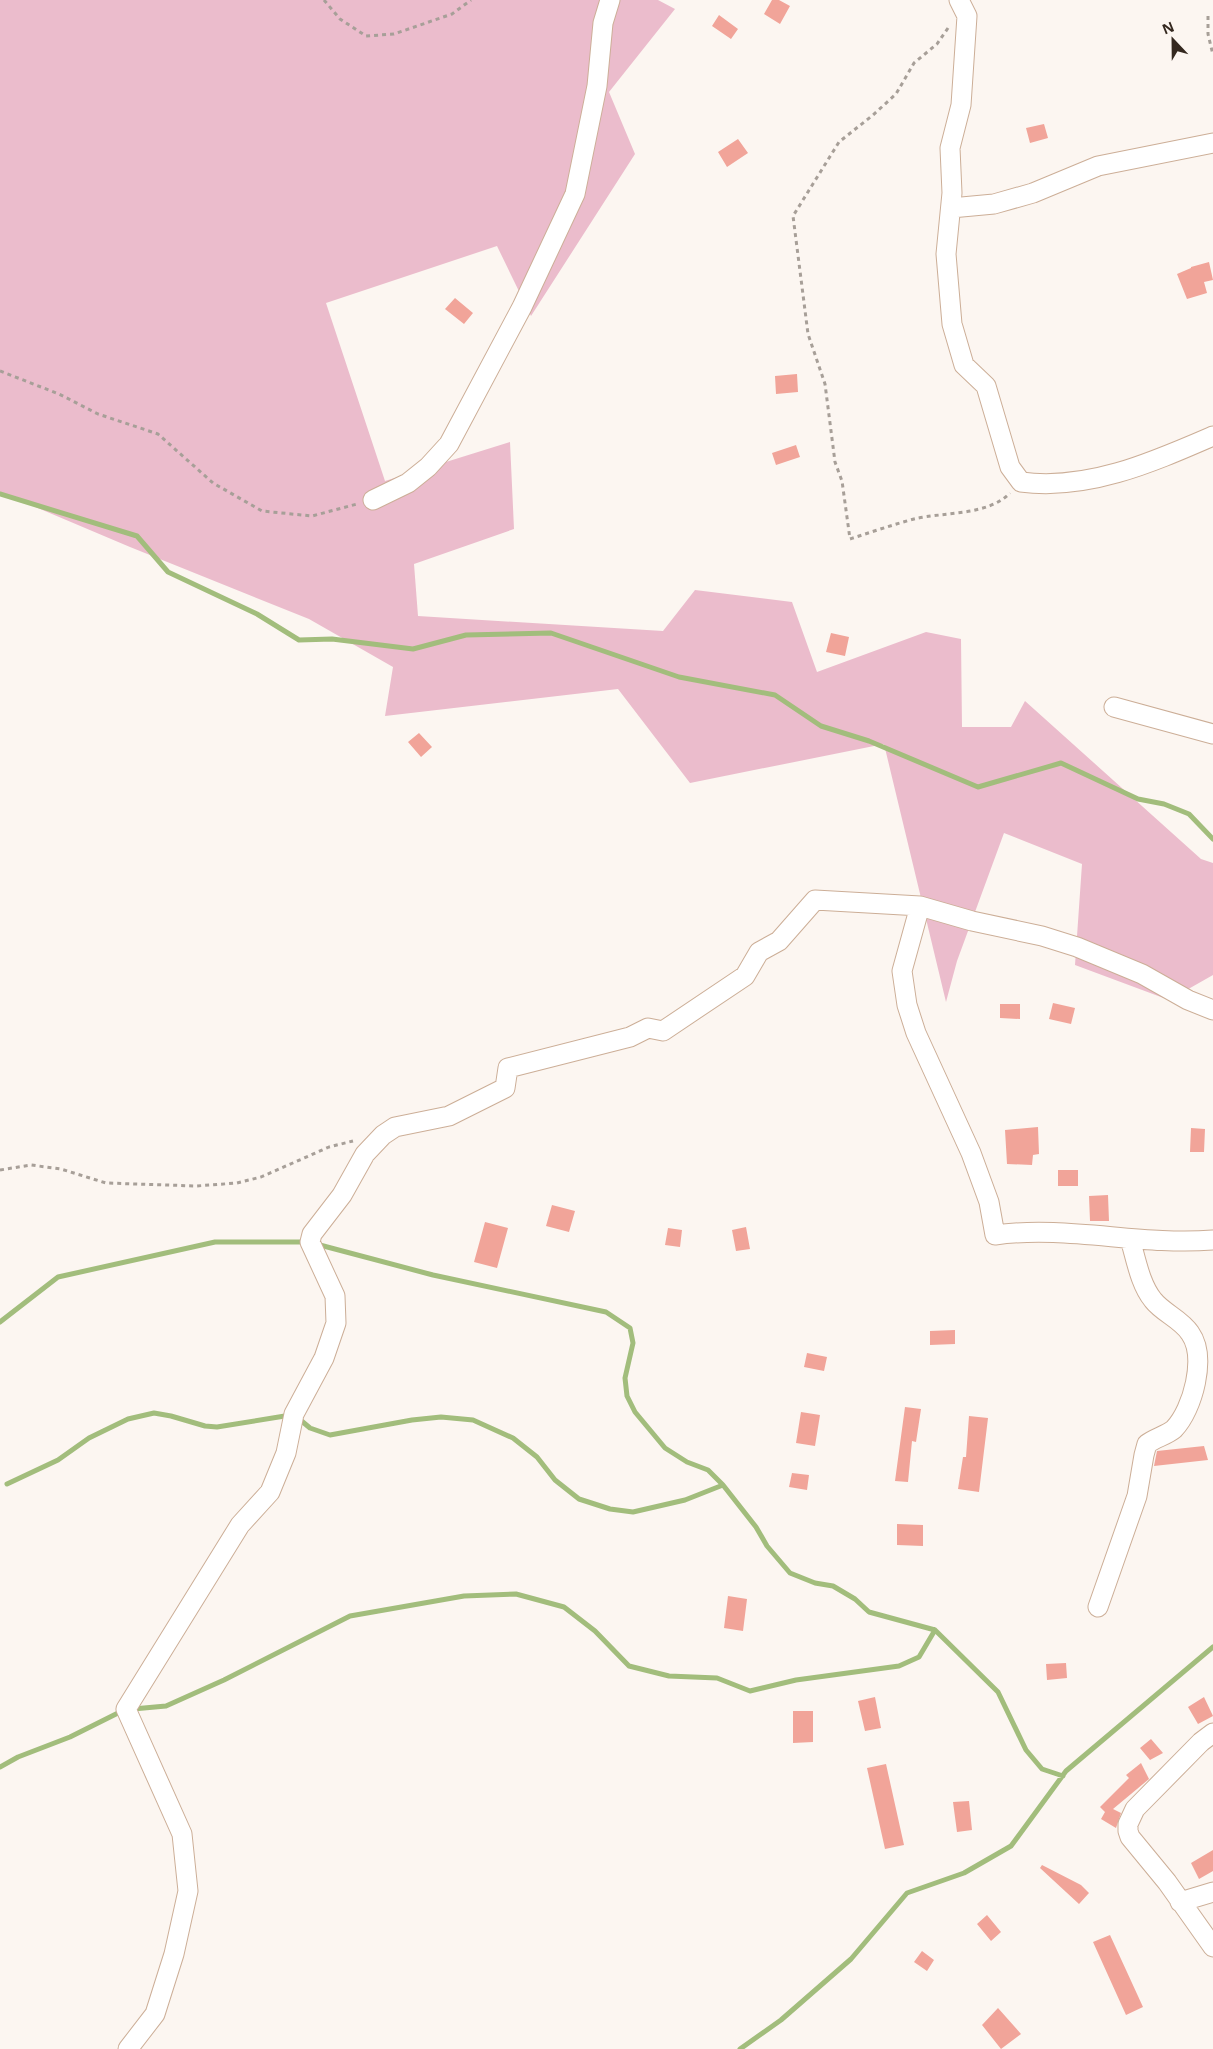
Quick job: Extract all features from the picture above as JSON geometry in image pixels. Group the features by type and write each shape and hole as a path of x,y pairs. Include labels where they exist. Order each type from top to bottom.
{"street":[{"path":"373,500 408,483 428,467 450,444 522,307 575,194 597,86 603,23 610,0"},
{"path":"961,4 967,16 962,105 950,148 951,208 946,254 952,324 964,365 986,386 1010,468 1021,482 1041,485 1119,473 1154,462 1213,436"},
{"path":"951,208 994,204 1033,193 1098,166 1213,143"},
{"path":"1114,707 1213,734"},
{"path":"128,2049 155,2014 174,1954 188,1891 182,1834 126,1709 240,1525 270,1492 286,1453 294,1414 324,1358 336,1323 335,1296 310,1242 312,1234 342,1195 364,1154 383,1135 396,1127 449,1116 505,1088 508,1068 630,1037 648,1028 662,1031 744,976 759,952 779,941 815,900 920,906 972,921 1042,936 1077,947 1142,974 1188,1000 1213,1010"},
{"path":"920,906 902,971 907,1005 916,1033 972,1153 989,1202 995,1235 1066,1232 1130,1239 1213,1240"},
{"path":"1098,1608 1137,1496 1144,1455 1148,1444 1171,1431 1181,1421 1194,1392 1197,1376 1195,1344 1190,1333 1165,1313 1152,1299 1141,1277 1130,1239"},
{"path":"1213,1733 1200,1742 1135,1809 1128,1824 1130,1837 1167,1882 1213,1948"},
{"path":"1180,1902 1213,1892"}],"path":[{"path":"324,0 340,19 366,36 394,34 452,14 471,0"},
{"path":"961,4 937,44 914,63 896,94 839,142 793,216 808,334 824,384 835,462 842,480 850,539 915,519 980,509 1005,498 1021,482"},
{"path":"1208,16 1208,34 1213,55"},
{"path":"0,371 59,394 98,414 158,434 213,483 262,511 312,516 373,500"},
{"path":"0,1170 31,1165 61,1169 106,1183 196,1186 237,1183 261,1177 328,1147 356,1141"}],"shaded area":[{"path":"0,0 658,0 675,9 609,92 635,154 531,316 497,246 326,303 385,481 510,442 514,529 414,564 418,616 663,631 695,590 792,602 817,672 926,632 961,639 962,727 1011,727 1025,701 1201,859 1213,863 1213,975 1169,1000 1075,965 1082,864 1004,833 957,961 946,1002 884,744 690,783 618,689 385,716 393,667 309,619 0,492"}],"building":[{"path":"772,0 779,0 790,6 780,24 764,14"},
{"path":"719,15 738,29 731,39 712,26"},
{"path":"1044,124 1048,138 1030,143 1026,128"},
{"path":"738,139 748,153 727,167 718,152"},
{"path":"1209,262 1213,280 1204,282 1207,293 1187,299 1177,274 1191,267"},
{"path":"455,298 473,313 464,324 445,309"},
{"path":"797,374 798,392 776,394 775,376"},
{"path":"796,445 800,457 776,465 772,453"},
{"path":"831,633 849,637 845,656 826,652"},
{"path":"419,733 432,747 421,757 408,742"},
{"path":"1053,1003 1075,1008 1071,1024 1049,1019"},
{"path":"1000,1004 1020,1004 1020,1019 1000,1018"},
{"path":"1038,1127 1039,1154 1033,1155 1032,1165 1007,1164 1005,1130"},
{"path":"1191,1128 1205,1129 1204,1152 1190,1152"},
{"path":"1058,1170 1078,1170 1078,1186 1058,1186"},
{"path":"1108,1195 1109,1221 1090,1221 1089,1196"},
{"path":"552,1205 575,1211 569,1232 546,1226"},
{"path":"485,1222 508,1228 497,1268 474,1262"},
{"path":"746,1227 750,1249 736,1251 732,1230"},
{"path":"668,1228 682,1230 680,1247 665,1245"},
{"path":"955,1330 955,1344 930,1345 930,1331"},
{"path":"807,1353 827,1357 824,1371 804,1367"},
{"path":"905,1407 921,1409 916,1442 912,1441 908,1482 895,1481"},
{"path":"801,1412 820,1415 815,1446 796,1443"},
{"path":"969,1416 988,1418 979,1492 958,1489 963,1457 966,1457"},
{"path":"1204,1446 1208,1460 1154,1466 1157,1451"},
{"path":"792,1473 809,1475 807,1490 789,1487"},
{"path":"897,1524 923,1525 923,1546 897,1545"},
{"path":"728,1596 747,1599 743,1631 724,1628"},
{"path":"1066,1663 1067,1678 1047,1680 1046,1664"},
{"path":"875,1697 881,1728 865,1731 858,1701"},
{"path":"1204,1697 1213,1716 1198,1724 1188,1707"},
{"path":"793,1711 813,1711 813,1742 793,1743"},
{"path":"1151,1739 1163,1753 1150,1760 1140,1748"},
{"path":"1141,1763 1149,1779 1113,1809 1121,1813 1116,1828 1101,1819 1105,1812 1100,1807 1129,1778 1126,1775"},
{"path":"886,1764 904,1845 885,1849 867,1768"},
{"path":"969,1801 972,1830 957,1832 953,1802"},
{"path":"1213,1850 1213,1871 1199,1879 1191,1863"},
{"path":"1042,1865 1081,1885 1089,1893 1079,1904 1040,1868"},
{"path":"987,1915 1001,1932 991,1941 977,1924"},
{"path":"1110,1935 1143,2007 1126,2015 1093,1942"},
{"path":"922,1951 934,1960 927,1971 914,1962"},
{"path":"998,2008 1021,2034 1001,2049 982,2025"}],"waterway":[{"path":"0,494 137,536 168,572 257,614 299,640 332,639 413,649 466,635 551,633 679,677 775,695 821,726 869,741 978,787 1061,763 1138,799 1164,804 1189,814 1213,839"},
{"path":"0,1322 58,1277 215,1242 308,1242"},
{"path":"316,1244 433,1275 606,1312 630,1328 633,1343 625,1378 627,1396 635,1412 665,1448 687,1462 708,1470 723,1485 756,1527 767,1546 790,1573 815,1583 833,1586 855,1599 869,1612 935,1630 998,1692 1026,1750 1042,1769 1063,1776"},
{"path":"7,1484 58,1460 89,1438 128,1419 154,1413 205,1426 217,1427 291,1415"},
{"path":"298,1418 310,1428 330,1435 412,1420 441,1417 473,1420 513,1438 537,1457 555,1480 579,1499 610,1509 633,1512 685,1500 723,1485"},
{"path":"133,1709 166,1706 224,1680 350,1616 464,1596 516,1594 564,1607 595,1631 629,1666 669,1676 717,1678 750,1691 796,1680 899,1666 919,1657 935,1630"},
{"path":"740,2049 781,2020 851,1959 907,1893 964,1873 1011,1846 1066,1771 1213,1647"},
{"path":"0,1767 18,1757 70,1737 122,1711"}]}
